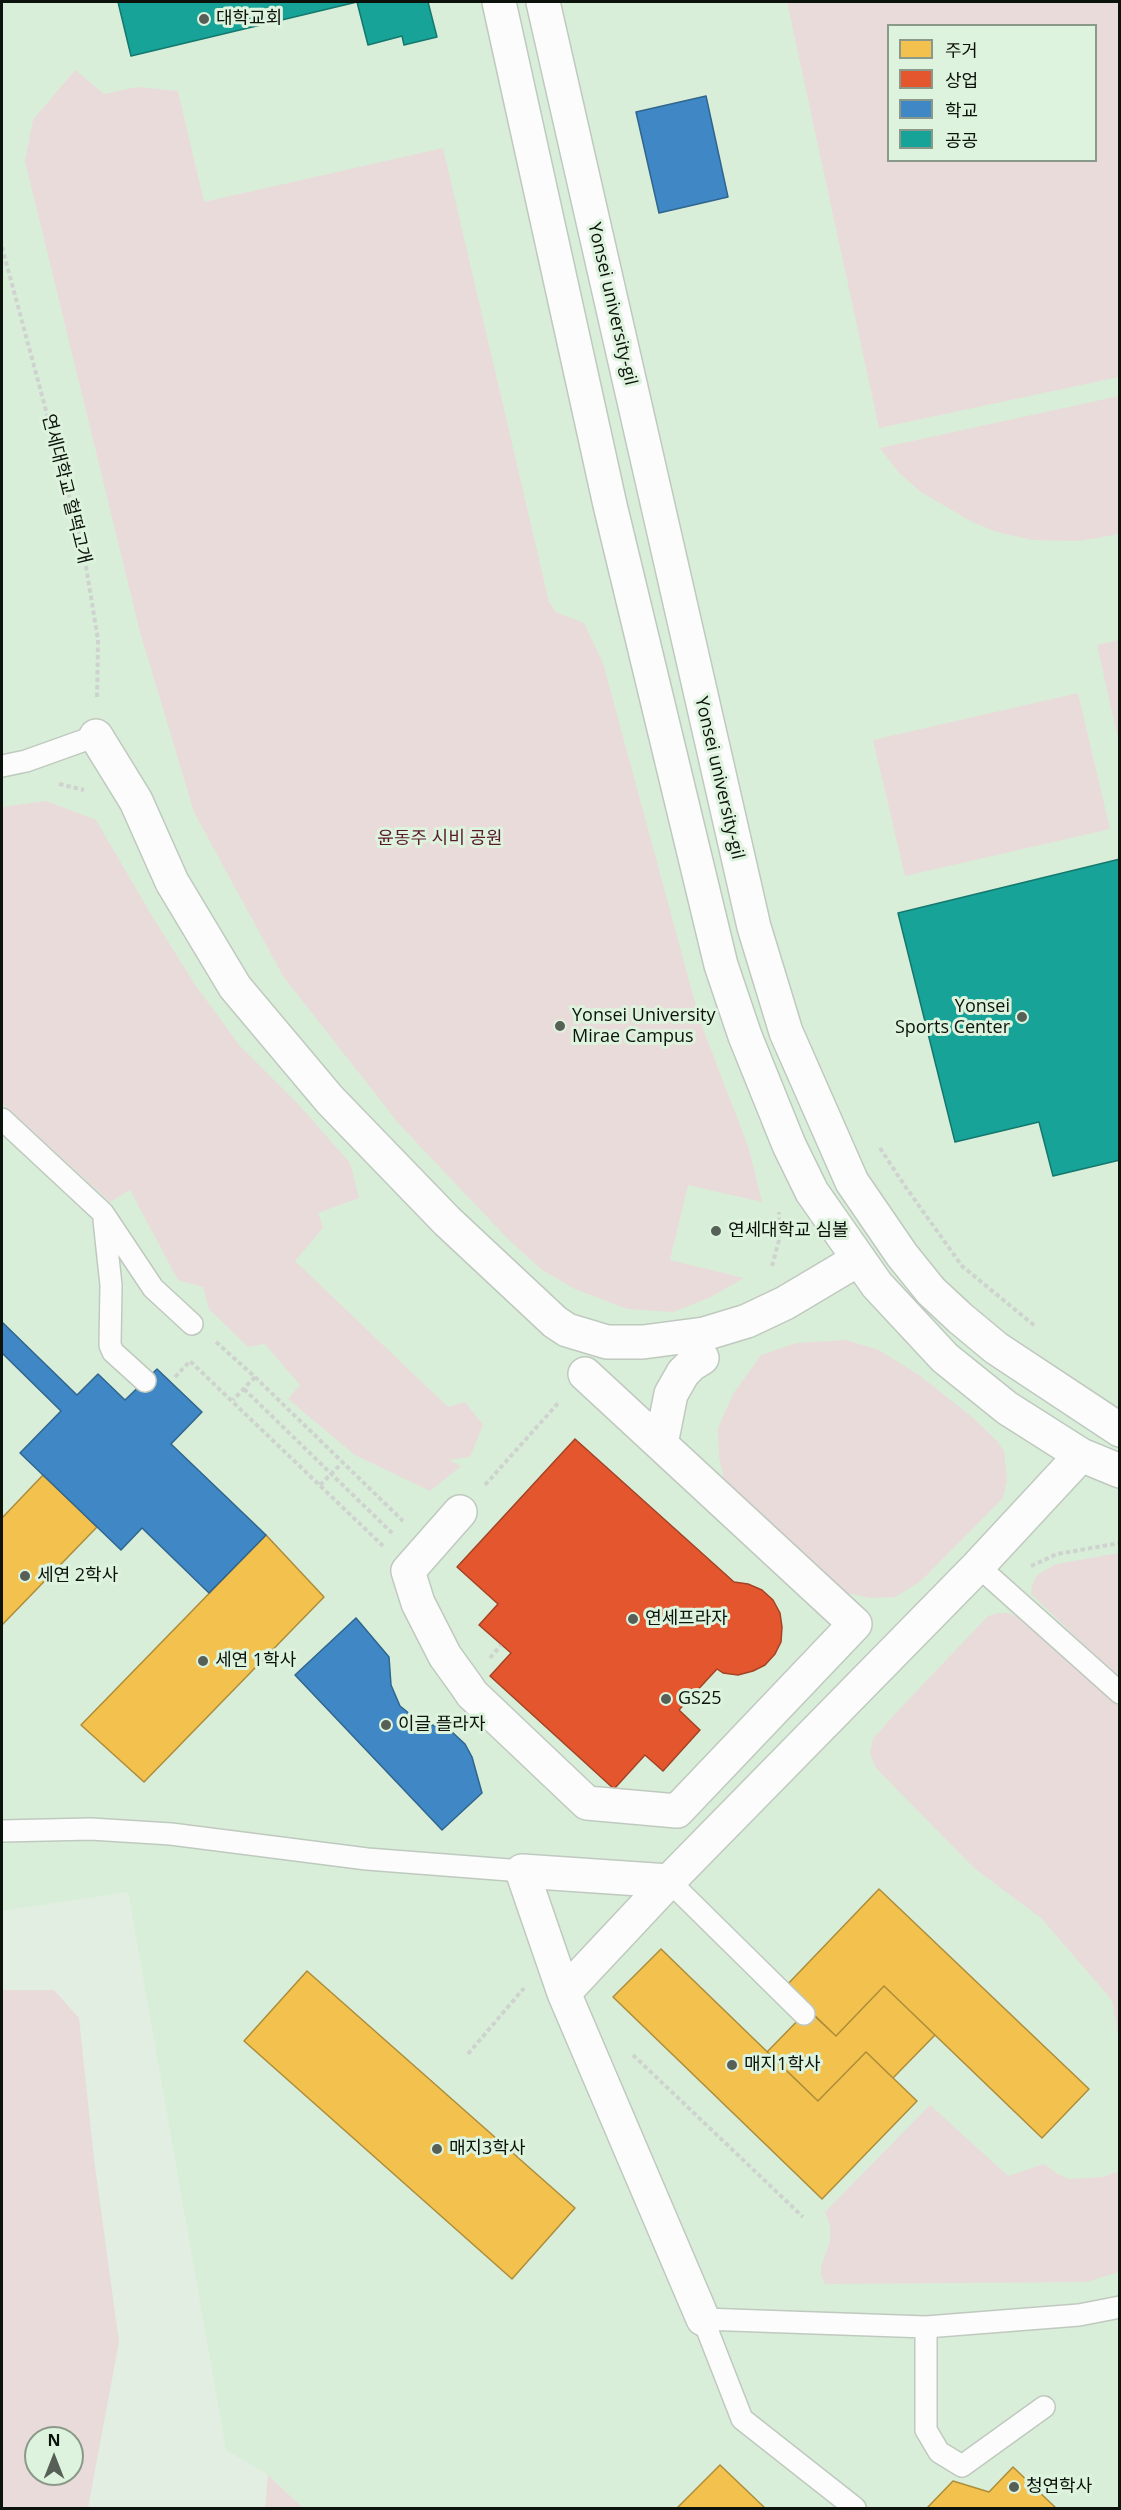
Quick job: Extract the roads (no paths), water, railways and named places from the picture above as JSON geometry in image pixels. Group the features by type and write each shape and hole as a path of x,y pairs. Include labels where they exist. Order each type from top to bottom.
{"street":[{"path":"499,2 610,505 721,965 745,1036 789,1145 812,1192 877,1285 945,1358 1007,1408 1081,1455 1119,1471"},
{"name":"Yonsei university-gil","path":"543,2 754,927 786,1032 852,1182 902,1255 931,1291 996,1348 1119,1430"},
{"path":"96,736 136,801 172,882 235,987 338,1108 447,1221 555,1322 567,1330 607,1342 643,1342 704,1334 747,1321 785,1303 859,1259"},
{"path":"661,1444 671,1394 683,1373 702,1358"},
{"path":"460,1512 419,1559 418,1603 445,1656 472,1694 587,1803 677,1811 855,1624 585,1374"},
{"path":"564,1993 669,1881 978,1566 1081,1455"},
{"path":"669,1881 522,1871 564,1993 703,2319"}],"lane":[{"path":"2,766 26,761 96,736"},
{"path":"2,1119 103,1213 153,1288 192,1324"},
{"path":"103,1213 111,1286 110,1345 113,1352 145,1381"},
{"path":"978,1566 1119,1693"},
{"path":"2,1831 91,1829 171,1834 367,1859 522,1871"},
{"path":"669,1881 804,2014"},
{"path":"855,2508 742,2419 703,2319 926,2327 1079,2315 1119,2307"},
{"path":"926,2327 926,2430 939,2452 962,2466 1044,2407"}],"place":[{"name":"대학교회","path":"204,19"},
{"name":"Yonsei Sports Center","path":"1022,1017"},
{"name":"Yonsei University Mirae Campus","path":"560,1026"},
{"name":"연세대학교 심볼","path":"716,1231"},
{"name":"세연 2학사","path":"25,1576"},
{"name":"연세프라자","path":"633,1619"},
{"name":"세연 1학사","path":"203,1661"},
{"name":"GS25","path":"666,1699"},
{"name":"이글 플라자","path":"386,1725"},
{"name":"매지1학사","path":"732,2065"},
{"name":"매지3학사","path":"437,2149"},
{"name":"청연학사","path":"1014,2487"}],"park label":[{"name":"윤동주 시비 공원","path":"440,839"}]}
